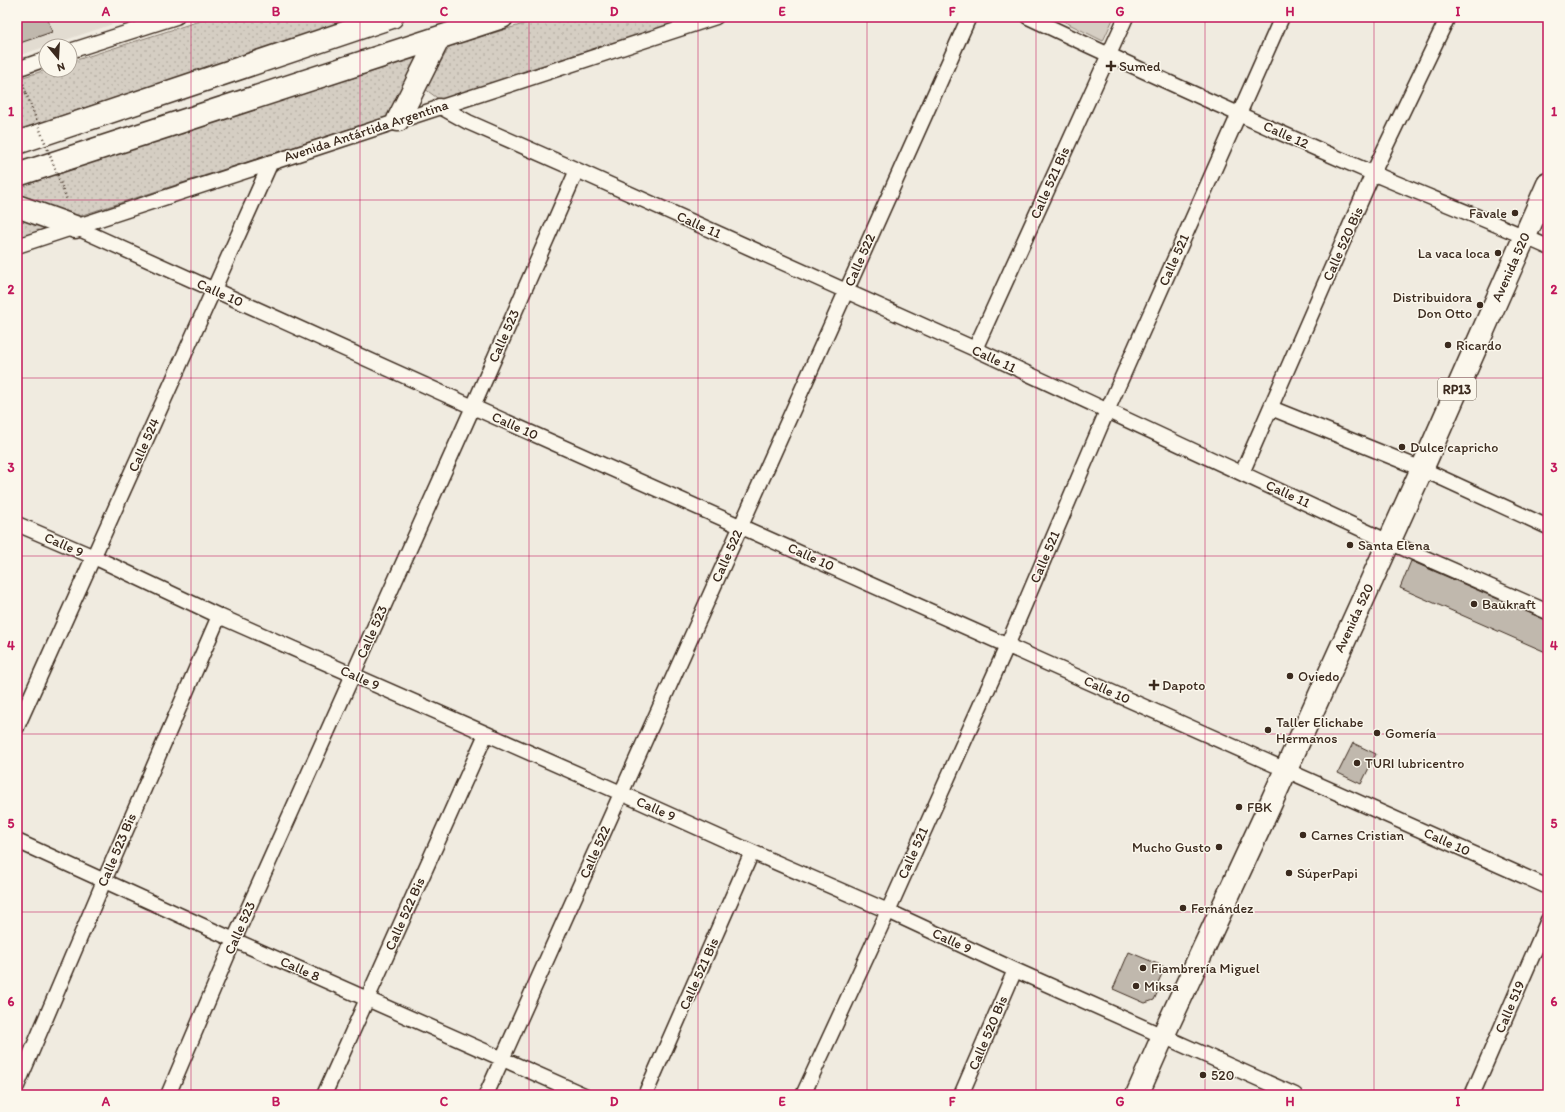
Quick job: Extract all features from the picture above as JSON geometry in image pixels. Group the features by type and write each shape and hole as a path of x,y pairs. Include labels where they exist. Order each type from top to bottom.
{"main road":[{"path":"21,140 392,17"},
{"path":"17,175 502,17"},
{"path":"398,120 439,38"},
{"name":"Avenida 520","path":"1138,1095 1163,1036 1422,469 1548,184"},
{"path":"17,206 75,227"}],"street":[{"path":"78,48 176,17"},
{"name":"Avenida Antártida Argentina","path":"17,246 439,106 716,17"},
{"name":"Calle 522","path":"486,1095 969,17"},
{"name":"Calle 12","path":"1028,17 1238,114 1374,174 1548,247"},
{"name":"Calle 521 Bis","path":"975,349 1126,17"},
{"name":"Calle 521","path":"802,1095 888,911 1007,646 1107,411 1282,17"},
{"name":"Calle 520 Bis","path":"1242,473 1374,174 1448,17"},
{"path":"17,69 38,62"},
{"name":"Calle 11","path":"439,106 468,122 975,349 1389,542 1548,612"},
{"name":"Calle 524","path":"17,727 271,162"},
{"name":"Calle 523","path":"168,1095 234,940 473,407 577,170"},
{"name":"Calle 10","path":"75,227 473,407 1548,887"},
{"path":"1271,408 1422,469 1548,527"},
{"name":"Calle 9","path":"17,524 94,557 219,616 888,911 1015,970 1295,1095"},
{"name":"Calle 523 Bis","path":"17,1086 219,616"},
{"name":"Calle 522 Bis","path":"324,1095 366,998 486,734"},
{"name":"Calle 8","path":"17,841 234,940 584,1095"},
{"name":"Calle 521 Bis","path":"645,1095 752,852"},
{"name":"Calle 519","path":"1472,1095 1548,920"},
{"name":"Calle 520 Bis","path":"961,1095 1015,970"}],"path":[{"path":"26,93 67,200"}],"shaded area":[{"path":"17,17 134,17 71,38 38,38 38,49 17,56"},
{"path":"212,17 363,17 23,128 17,125 17,79 38,72 38,78 78,78 78,59"},
{"path":"547,17 709,17 440,100 425,89 450,46"},
{"path":"1055,17 1114,17 1103,41"},
{"path":"419,57 387,117 70,219 17,194 17,185"},
{"path":"17,216 48,228 17,238"}],"building":[{"path":"17,17 47,17 52,32 17,44"},
{"name":"Baukraft","path":"1411,561 1548,621 1548,653 1400,588"},
{"name":"TURI lubricentro","path":"1353,743 1376,754 1361,784 1338,773"},
{"path":"1129,952 1165,967 1157,985 1160,987 1154,1000 1145,1003 1113,989"}],"place":[{"name":"Sumed","path":"1111,66"},
{"name":"Favale","path":"1515,213"},
{"name":"La vaca loca","path":"1498,253"},
{"name":"Distribuidora Don Otto","path":"1480,305"},
{"name":"Ricardo","path":"1448,345"},
{"name":"Dulce capricho","path":"1402,447"},
{"name":"Santa Elena","path":"1350,545"},
{"name":"Baukraft","path":"1474,604"},
{"name":"Oviedo","path":"1290,676"},
{"name":"Dapoto","path":"1154,685"},
{"name":"Taller Elichabe Hermanos","path":"1268,730"},
{"name":"Gomería","path":"1377,733"},
{"name":"TURI lubricentro","path":"1357,763"},
{"name":"FBK","path":"1239,807"},
{"name":"Carnes Cristian","path":"1303,835"},
{"name":"Mucho Gusto","path":"1219,847"},
{"name":"SúperPapi","path":"1289,873"},
{"name":"Fernández","path":"1183,908"},
{"name":"Fiambrería Miguel","path":"1143,968"},
{"name":"Miksa","path":"1136,986"},
{"name":"520","path":"1203,1075"}]}
